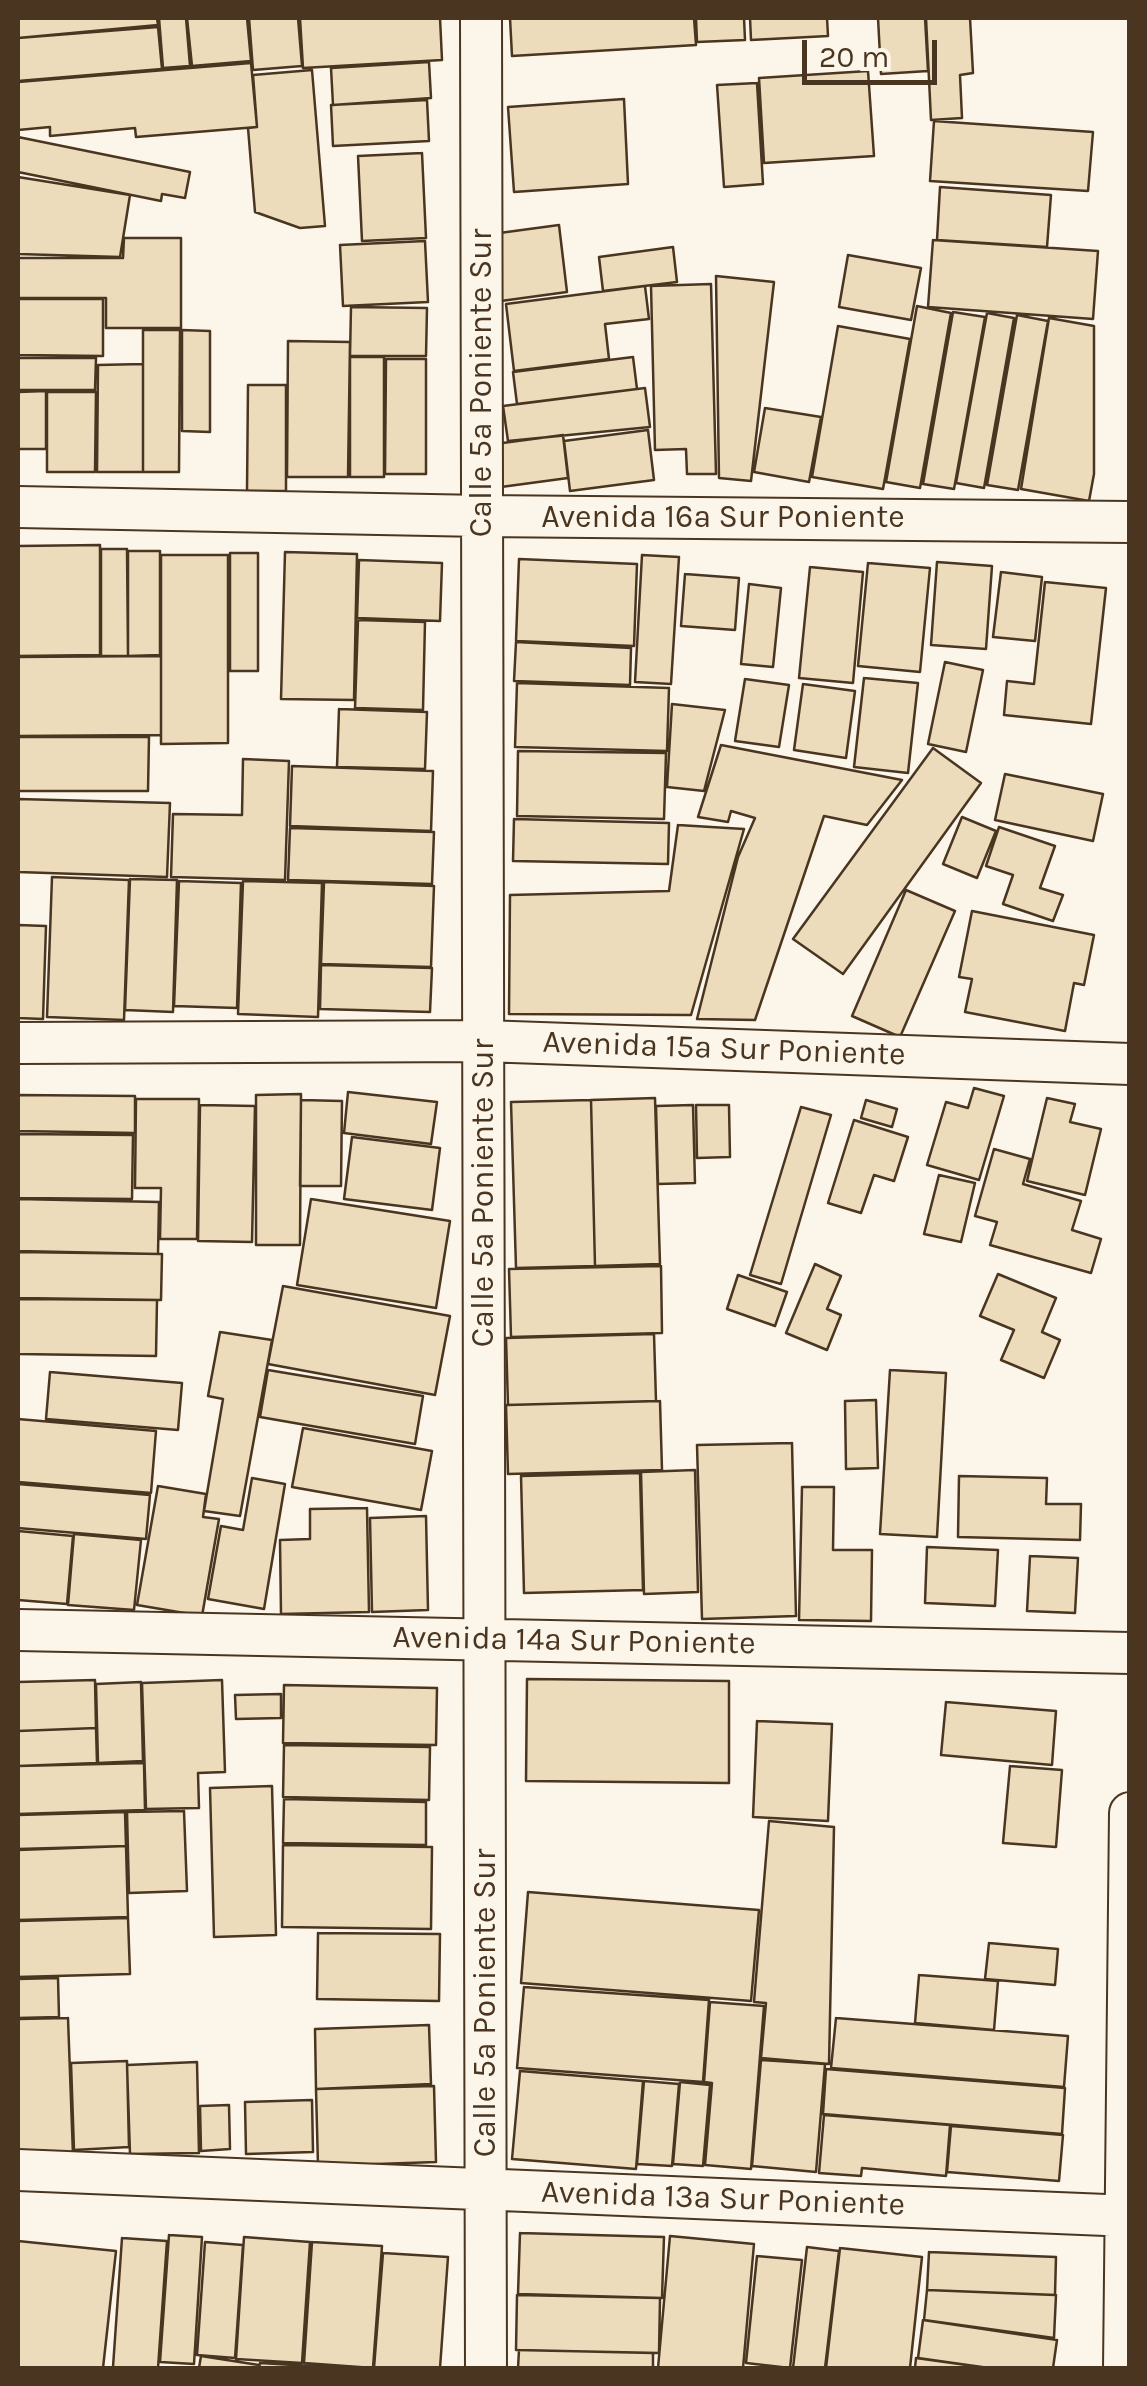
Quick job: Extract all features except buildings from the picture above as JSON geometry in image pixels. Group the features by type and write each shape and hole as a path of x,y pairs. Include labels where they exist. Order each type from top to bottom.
{"street":[{"name":"Calle 5a Poniente Sur","path":"482,18 486,2368"},
{"name":"Avenida 16a Sur Poniente","path":"18,507 1130,522"},
{"name":"Avenida 15a Sur Poniente","path":"18,1043 484,1041 1130,1064"},
{"name":"Avenida 14a Sur Poniente","path":"18,1630 1130,1653"},
{"path":"1124,2368 1130,1813"},
{"name":"Avenida 13a Sur Poniente","path":"18,2170 1128,2216"}]}
